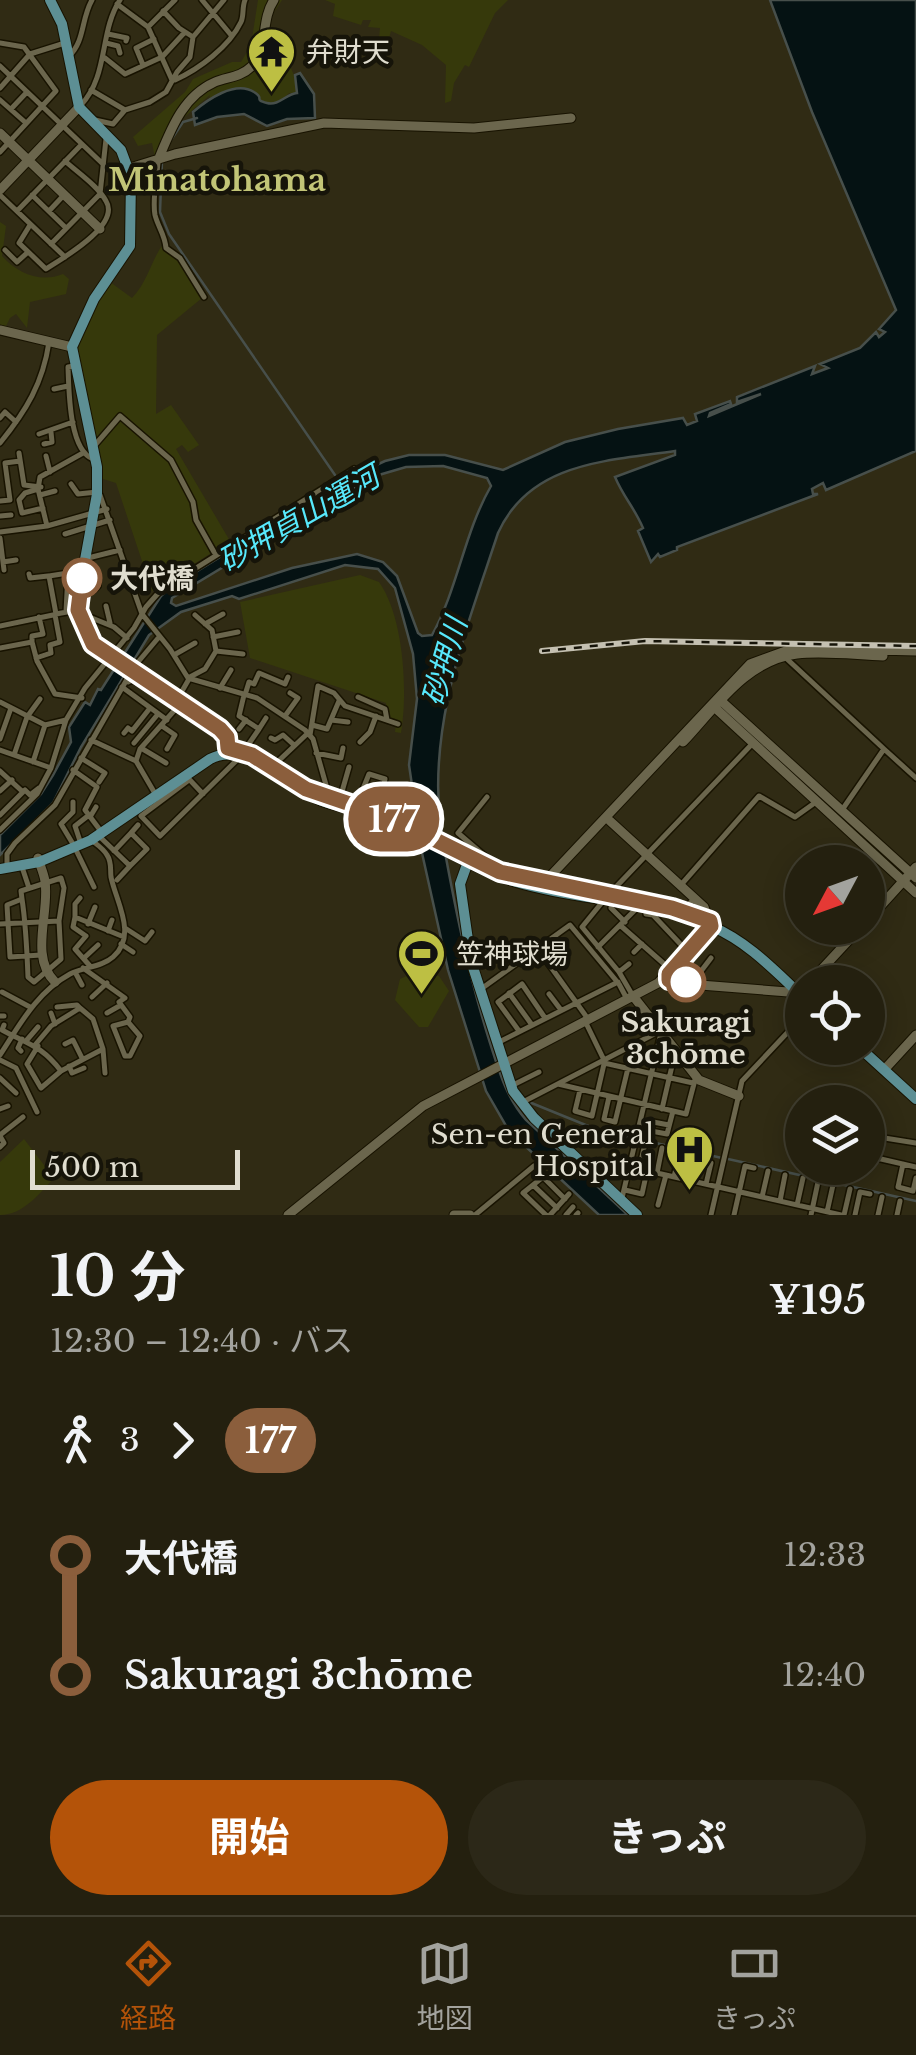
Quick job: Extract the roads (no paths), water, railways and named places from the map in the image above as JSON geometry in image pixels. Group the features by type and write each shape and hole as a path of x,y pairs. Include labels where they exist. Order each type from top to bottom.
{"main road":[{"path":"50,0 62,24 79,106 122,150 130,168 130,246 98,293 72,347 97,493 75,612 93,644 128,676 149,683 222,731 228,750"},
{"path":"156,795 228,750"},
{"path":"3,866 22,866 87,840 215,751 228,750 244,753 331,801 377,812 472,859 544,884"},
{"path":"244,753 295,788 415,832"},
{"path":"472,859 501,876 711,924"},
{"path":"472,859 462,873 461,891 471,962 511,1086 521,1104 623,1195 637,1215"},
{"path":"3,866 38,860"},
{"path":"609,900 672,908 711,924 752,950 785,978"},
{"path":"883,1065 916,1096"}],"street":[{"path":"68,56 78,45 82,20 92,0"},
{"path":"148,27 175,0"},
{"path":"202,0 231,35"},
{"path":"93,121 113,124 125,110 166,92 190,57 193,37 224,0"},
{"path":"204,296 180,258 168,250 165,234 157,222 154,202 161,157 173,123 193,98 215,82 244,73 256,61 265,16 274,0"},
{"path":"173,81 199,69 231,35 242,20 243,1"},
{"path":"64,257 0,192 91,90 105,58 118,2 148,27 173,81"},
{"path":"164,11 193,37"},
{"path":"105,58 125,74 162,57 186,32"},
{"path":"108,34 127,38 126,41"},
{"path":"143,66 136,48 154,39"},
{"path":"0,42 24,47 56,91 0,152"},
{"path":"0,88 30,54 66,43"},
{"path":"106,44 118,46 120,52"},
{"path":"0,66 104,164"},
{"path":"91,90 125,110"},
{"path":"11,110 27,92"},
{"path":"0,100 26,123"},
{"path":"130,168 161,157 324,123 474,128 571,118"},
{"path":"0,133 100,230"},
{"path":"51,244 100,194 108,136"},
{"path":"17,212 82,144"},
{"path":"30,225 19,243 46,269 100,230 109,213 108,202 65,161"},
{"path":"32,195 66,228"},
{"path":"49,211 64,195"},
{"path":"5,250 17,262 28,252"},
{"path":"0,330 72,347"},
{"path":"0,443 42,377 49,342"},
{"path":"74,366 68,367 73,422 90,453"},
{"path":"54,389 68,386"},
{"path":"0,418 4,412 16,422"},
{"path":"40,476 90,453 120,416 171,460 214,552"},
{"path":"39,434 73,422"},
{"path":"44,444 52,442 51,432"},
{"path":"46,456 50,473"},
{"path":"0,501 10,500 2,463 20,457 24,485 40,490"},
{"path":"39,464 47,526"},
{"path":"0,830 45,782 66,720 85,688 113,659 144,616 149,602 170,582 354,468"},
{"path":"71,484 78,494 102,496 144,616 188,679 257,698 309,734 331,801"},
{"path":"43,508 22,512 19,500 24,493 54,490"},
{"path":"4,570 0,535 107,509"},
{"path":"0,516 11,515"},
{"path":"65,534 110,520"},
{"path":"85,559 120,550"},
{"path":"2,562 16,560"},
{"path":"29,574 30,578 68,573 75,612"},
{"path":"36,658 51,653 50,644 60,642 49,576"},
{"path":"106,606 110,624"},
{"path":"0,626 75,612 110,624 127,638"},
{"path":"206,624 223,614"},
{"path":"136,761 141,748 179,702 188,679 206,669 216,651 212,630 195,615"},
{"path":"40,617 42,634 32,636 36,658 55,694 82,698"},
{"path":"213,637 238,632"},
{"path":"3,866 15,844 54,805 128,676 158,636"},
{"path":"0,648 32,642"},
{"path":"174,654 195,644"},
{"path":"544,884 750,664 821,648 916,654"},
{"path":"216,651 242,654"},
{"path":"782,654 916,778"},
{"path":"220,688 231,670"},
{"path":"259,729 239,716 249,682 254,684 258,673 285,684 288,677"},
{"path":"128,676 175,735 167,749"},
{"path":"272,768 309,734 318,686 334,693 345,706 398,724"},
{"path":"285,716 298,698 290,693"},
{"path":"358,697 385,708 387,720"},
{"path":"14,755 27,716 40,699"},
{"path":"312,725 327,729 340,700"},
{"path":"0,702 45,724 66,720"},
{"path":"716,702 816,802 894,866 911,875 916,892"},
{"path":"716,702 842,810 894,866"},
{"path":"0,738 11,708"},
{"path":"124,733 128,728 132,731 150,708"},
{"path":"360,720 363,712"},
{"path":"134,743 158,714"},
{"path":"360,742 370,732 376,716"},
{"path":"203,794 187,778 141,816 160,836 203,794 244,753 266,718"},
{"path":"239,730 246,720"},
{"path":"331,720 348,722"},
{"path":"33,762 45,724"},
{"path":"270,738 283,736 294,745"},
{"path":"91,740 136,761 156,795"},
{"path":"630,998 619,972 582,924 609,900 614,889 753,743"},
{"path":"141,748 166,764"},
{"path":"316,752 341,758 343,748"},
{"path":"842,810 884,749"},
{"path":"0,762 2,751 52,768"},
{"path":"81,758 106,772 99,782"},
{"path":"331,801 348,767"},
{"path":"73,770 97,786 85,810 89,816 87,840 94,888"},
{"path":"0,771 30,796 45,782"},
{"path":"356,806 369,774 385,778 377,812"},
{"path":"0,791 12,780"},
{"path":"0,815 24,788"},
{"path":"680,886 759,796 795,817 816,802"},
{"path":"486,797 458,833 493,863"},
{"path":"74,802 72,812 61,824 108,857 128,930"},
{"path":"96,807 75,826 87,840 114,851 130,866"},
{"path":"288,1215 422,1106 670,975 711,924 707,911 608,819"},
{"path":"114,851 138,826"},
{"path":"117,880 147,849 131,833"},
{"path":"472,859 493,863 521,876"},
{"path":"38,860 46,883 42,922 45,972 55,982"},
{"path":"22,866 29,888"},
{"path":"885,902 911,875"},
{"path":"12,894 61,878 61,959 82,985"},
{"path":"20,891 28,976 34,982 61,959"},
{"path":"80,898 74,904 73,927 86,936 74,949 84,958 86,967 124,998 119,1002 130,1017 128,1022"},
{"path":"672,908 684,908 694,898"},
{"path":"22,899 7,905 10,957 44,955"},
{"path":"609,900 610,908 623,924 670,975 692,983 785,991"},
{"path":"88,924 95,908"},
{"path":"598,947 642,908 688,952"},
{"path":"75,918 108,932 133,952"},
{"path":"108,932 112,920"},
{"path":"0,924 58,921"},
{"path":"37,1112 16,1068 0,1057 2,1045 55,982 110,959 128,930 139,922"},
{"path":"479,991 570,925 676,1050 694,1080 686,1114 558,1084"},
{"path":"128,930 141,933 143,944 152,932"},
{"path":"634,952 642,944"},
{"path":"84,958 98,945"},
{"path":"826,965 844,945"},
{"path":"538,949 587,1020 604,1062 592,1116 575,1111 580,1090"},
{"path":"692,983 711,958"},
{"path":"110,959 118,970"},
{"path":"619,972 629,964"},
{"path":"519,1031 498,1002 520,982 546,1018"},
{"path":"496,1043 618,982"},
{"path":"92,997 107,983"},
{"path":"8,986 1,993 30,1008"},
{"path":"510,993 532,1025"},
{"path":"548,994 561,1010"},
{"path":"58,1007 77,1005 93,1019 103,1049 105,1073"},
{"path":"107,1011 121,1005"},
{"path":"80,1008 55,1024 27,1064 41,1088 61,1071 103,1049"},
{"path":"51,1013 55,1024"},
{"path":"128,1022 140,1036 130,1056 125,1056 113,1026 128,1022"},
{"path":"4,1025 2,1030 46,1052 61,1071"},
{"path":"22,1051 18,1048 38,1028"},
{"path":"521,1104 661,1032"},
{"path":"648,1171 642,1194 623,1195 661,1032"},
{"path":"711,1215 742,1081 785,1035"},
{"path":"886,1068 916,1035"},
{"path":"65,1044 72,1040 82,1058"},
{"path":"662,1108 676,1050"},
{"path":"604,1062 694,1080 738,1096"},
{"path":"69,1066 72,1073 84,1068"},
{"path":"608,1097 604,1119 615,1122 628,1068"},
{"path":"511,1086 539,1072"},
{"path":"0,1078 16,1094"},
{"path":"669,1125 673,1111"},
{"path":"0,1148 4,1144 0,1136 23,1117"},
{"path":"885,1138 916,1143"},
{"path":"639,1169 645,1144"},
{"path":"657,1173 662,1148"},
{"path":"674,1177 680,1151"},
{"path":"683,1179 688,1160"},
{"path":"885,1160 916,1167"},
{"path":"701,1162 711,1164 706,1184"},
{"path":"613,1164 780,1201 812,1212 843,1215 850,1189"},
{"path":"903,1164 898,1187 912,1191 916,1178"},
{"path":"454,1215 469,1215 534,1166"},
{"path":"734,1215 745,1166 754,1168"},
{"path":"762,1197 768,1170"},
{"path":"658,1205 666,1175"},
{"path":"780,1201 785,1175"},
{"path":"542,1177 567,1197 548,1215 524,1193 533,1185 542,1177"},
{"path":"533,1185 556,1208"},
{"path":"801,1215 802,1185"},
{"path":"812,1212 817,1185"},
{"path":"827,1212 833,1185"},
{"path":"855,1215 860,1192 870,1194"},
{"path":"878,1215 882,1197"},
{"path":"897,1215 900,1201"},
{"path":"566,1215 576,1212"}],"water":[{"path":"770,0 916,0 916,451 826,490 823,483 812,489 813,494 818,494 660,557 658,554 651,562 638,531 643,528 615,477 675,455 675,451 598,463 550,478 512,510 498,533 462,643 444,716 438,791 441,830 462,938 490,1043 508,1093 526,1120 628,1215 599,1215 509,1131 486,1091 448,970 422,853 409,765 417,699 413,654 395,588 378,569 345,565 239,599 232,596 181,612 149,635 81,747 53,803 0,855 0,835 41,794 71,742 69,727 85,702 90,705 98,689 101,690 161,596 350,477 409,455 445,455 503,470 565,442 618,429 683,418 687,425 697,421 695,414 730,401 731,404 709,416 761,394 737,402 737,397 815,366 812,374 828,368 820,364 860,348 876,332 879,337 885,332 879,329 896,310 812,112","holes":["443,466 487,478 491,486 432,635 418,633 397,576 383,562 357,554 292,568 176,606 171,603 172,598 372,477 406,467"]},
{"path":"300,73 314,94 315,118 287,119 267,126 244,114 195,125 193,112 222,93 246,89 257,94 260,101 275,103 297,93 295,75"}],"waterway":[{"path":"171,140 183,122 197,118"},
{"name":"砂押貞山運河","path":"162,161 160,212 169,234 335,475"},
{"path":"529,1102 598,1130 722,1158"},
{"path":"728,1159 916,1201"}],"railway":[{"path":"542,651 645,641 916,646"}],"place":[{"name":"弁財天","path":"271,94"},
{"name":"大代橋","path":"82,578"},
{"name":"Sakuragi 3chōme","path":"686,982"},
{"name":"笠神球場","path":"421,996"},
{"name":"Sen-en General Hospital","path":"689,1192"}],"district":[{"name":"Minatohama","path":"217,180"}],"water label":[{"name":"砂押川","path":"445,662"}]}
